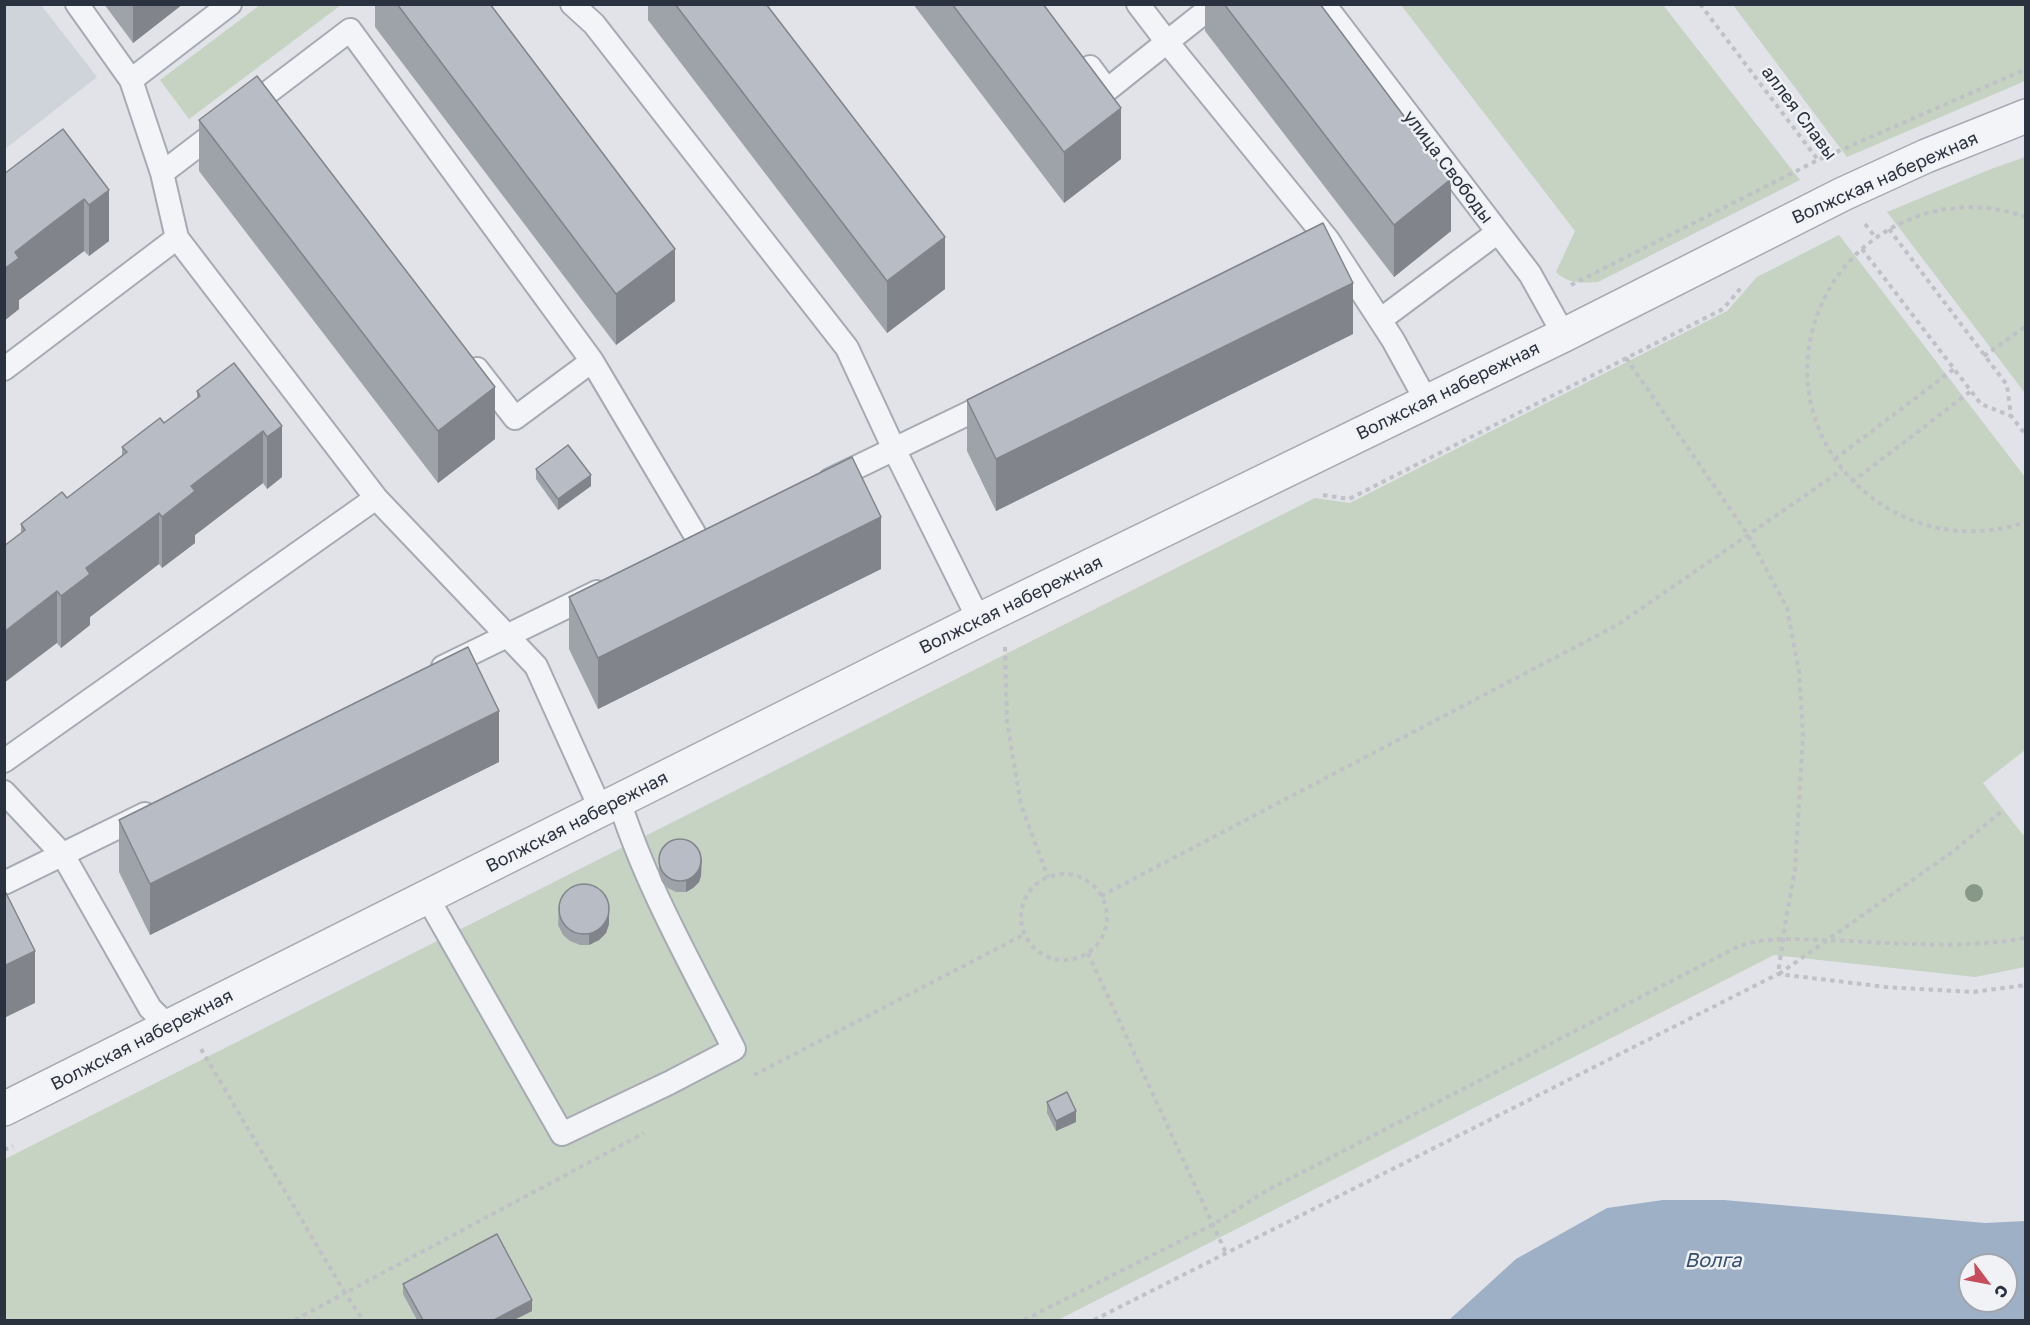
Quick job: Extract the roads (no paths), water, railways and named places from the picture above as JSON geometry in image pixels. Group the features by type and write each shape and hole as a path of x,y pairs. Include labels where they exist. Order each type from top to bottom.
{"street":[{"name":"Волжская набережная","path":"4,1108 979,620 1564,335 1843,194 1926,156 2025,116"}],"lane":[{"path":"76,4 131,80 162,173 177,238 376,498 536,666 610,805 630,837 734,1049 562,1134 427,897"},
{"path":"131,80 230,4"},
{"path":"572,4 594,24 847,348 894,449 979,620"},
{"path":"1138,4 1328,240 1380,320 1427,402"},
{"path":"1078,52 1107,90 1215,4"},
{"name":"улица Свободы","path":"1324,4 1530,274 1564,335"},
{"path":"162,173 350,30 592,361 700,543"},
{"path":"266,94 280,112"},
{"path":"1380,320 1498,232"},
{"path":"4,369 177,238"},
{"path":"1307,250 1328,240"},
{"path":"465,354 515,418 592,361"},
{"path":"808,491 1010,393"},
{"path":"4,761 376,498"},
{"path":"679,553 722,532"},
{"path":"422,677 614,584"},
{"path":"4,792 63,855 150,1008 169,1027"},
{"path":"4,884 168,803"}],"water":[{"name":"Волга","path":"1663,1200 1724,1200 1985,1223 2025,1221 2025,1320 1449,1320 1516,1259 1607,1208"}]}
